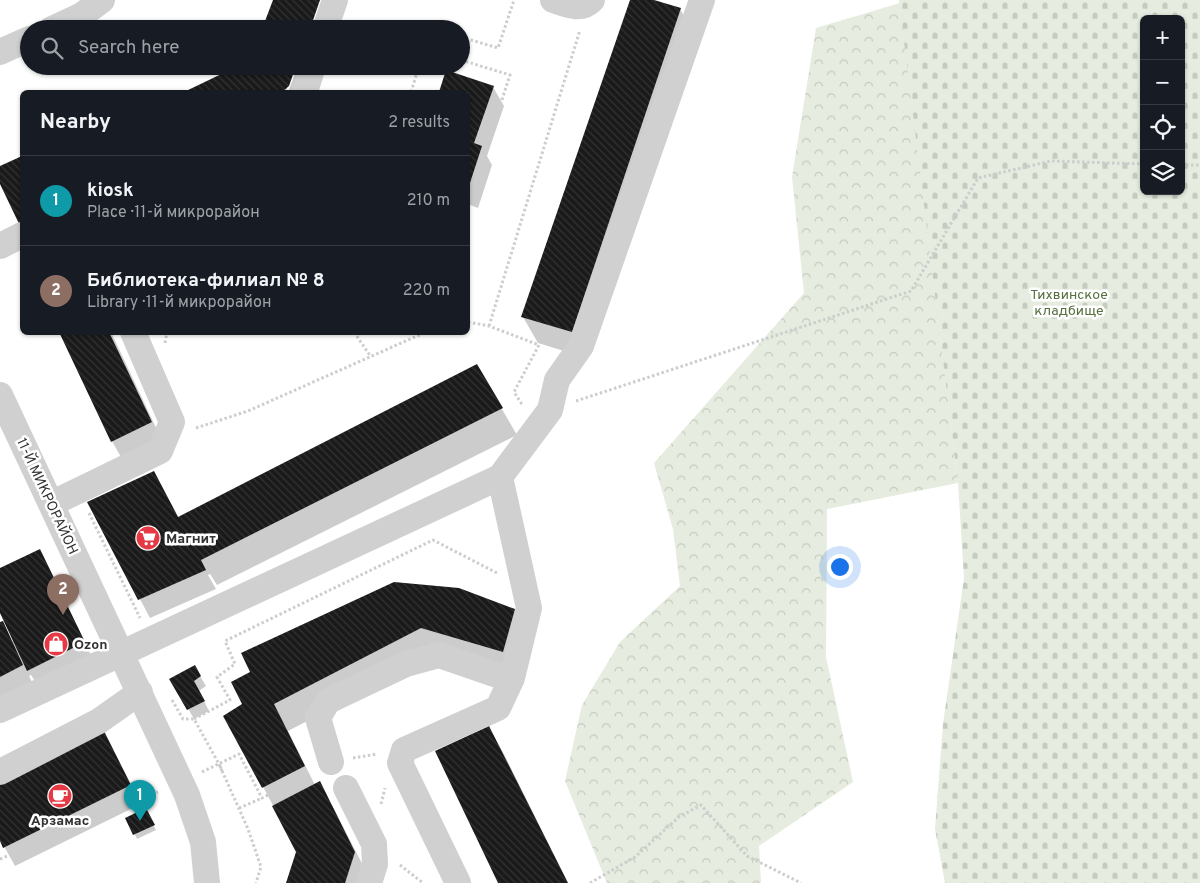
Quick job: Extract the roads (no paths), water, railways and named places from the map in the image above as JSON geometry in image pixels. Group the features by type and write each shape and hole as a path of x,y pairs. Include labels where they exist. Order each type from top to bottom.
{"street":[{"path":"71,20 82,15 102,0"},
{"path":"328,20 335,0"},
{"path":"553,0 573,7 590,2"},
{"path":"0,710 121,651 500,477 543,419 556,380 581,346 702,0"},
{"path":"0,52 20,43"},
{"path":"306,90 310,75"},
{"path":"0,246 20,236"},
{"path":"51,504 160,451 172,422 134,335"},
{"name":"11-Й МИКРОРАЙОН","path":"0,396 187,795 203,842 208,883"},
{"path":"458,883 400,763 404,750 498,708 512,678 529,608 500,477"},
{"path":"331,762 318,718 328,702 406,664 439,655 500,676 512,678"},
{"path":"0,772 99,721 140,692"},
{"path":"346,788 374,844 375,864 369,883"}],"place":[{"name":"Магнит","path":"148,538"},
{"name":"Библиотека-филиал № 8","path":"63,615"},
{"name":"Ozon","path":"56,644"},
{"name":"Арзамас","path":"60,796"},
{"name":"kiosk","path":"140,821"}],"park label":[{"name":"Тихвинское кладбище","path":"1069,302"}]}
